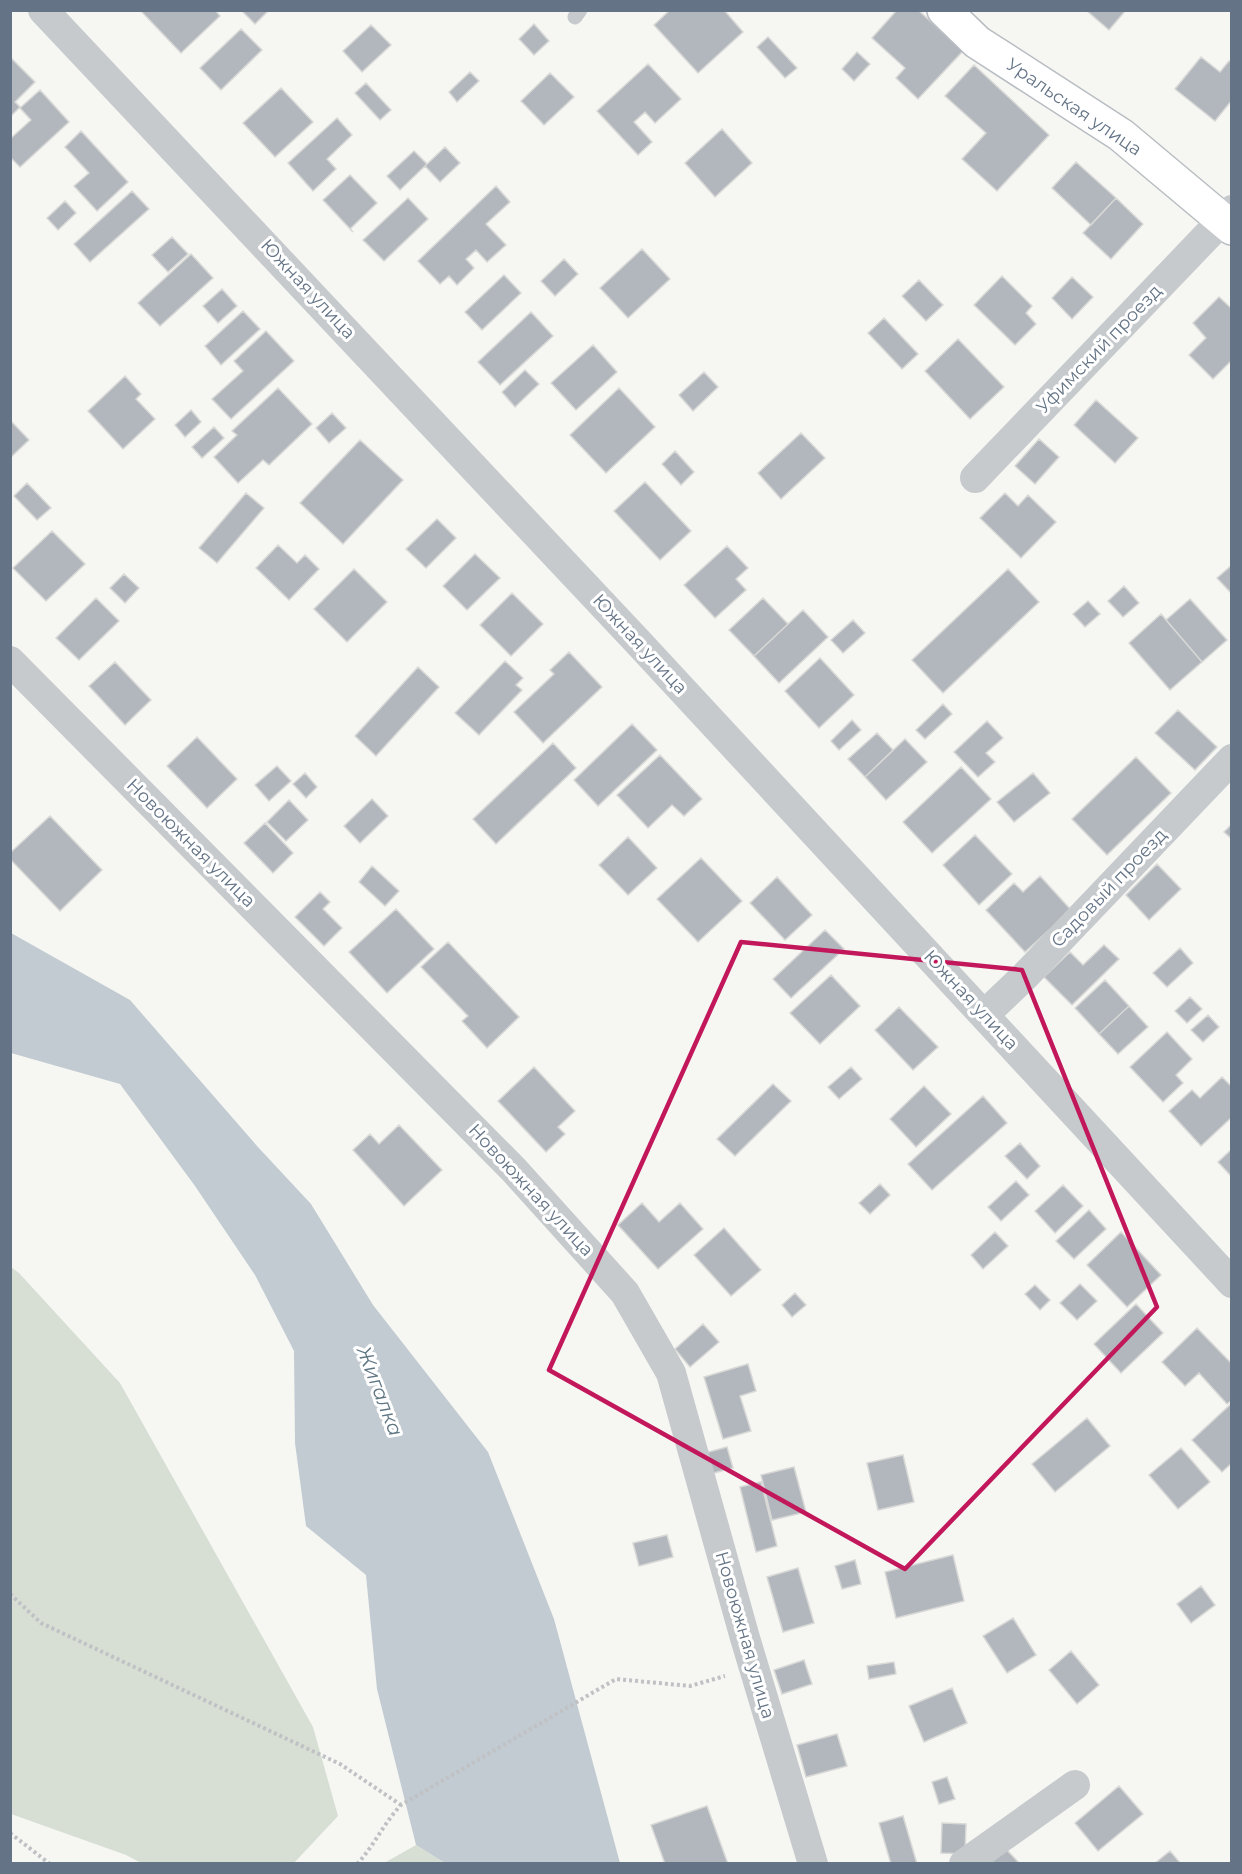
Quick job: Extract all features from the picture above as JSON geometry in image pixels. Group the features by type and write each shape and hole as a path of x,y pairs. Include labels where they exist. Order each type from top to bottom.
{"street":[{"name":"Южная улица","path":"43,10 328,310 1232,1282"},
{"name":"Уральская улица","path":"944,10 977,42 1121,135 1229,219"},
{"name":"Уфимский проезд","path":"975,478 1229,219"},
{"name":"Новоюжная улица","path":"10,661 498,1154 625,1293 671,1373 754,1668 813,1863"},
{"name":"Садовый проезд","path":"984,1015 1025,976 1232,759"},
{"path":"964,1863 1075,1785"}],"path":[{"path":"10,1594 41,1623 340,1764 401,1805"},
{"path":"357,1863 370,1850 386,1822 401,1805 616,1679 690,1686 754,1668"},
{"path":"10,1833 50,1863"}],"highlighted area":[{"path":"741,942 1022,970 1157,1307 905,1569 549,1370"}],"shaded area":[{"path":"11,1267 120,1383 313,1727 338,1816 294,1863 141,1863 126,1855 11,1814"},
{"path":"416,1845 445,1863 384,1863"}],"water":[{"name":"Жигалка","path":"11,933 130,1000 257,1146 311,1204 373,1305 488,1452 554,1619 620,1863 445,1863 416,1845 377,1689 366,1575 306,1526 295,1443 294,1351 255,1275 195,1186 120,1084 11,1053"}],"building":[{"path":"140,10 215,10 220,16 181,53"},
{"path":"241,10 269,10 255,24"},
{"path":"670,10 724,10 743,32 698,73 654,25"},
{"path":"897,10 918,10 963,51 918,99 896,78 905,68 872,38"},
{"path":"1086,10 1126,10 1109,30"},
{"path":"534,24 549,41 534,55 519,39"},
{"path":"371,25 391,45 362,72 343,51"},
{"path":"241,29 262,50 221,90 200,68"},
{"path":"768,37 797,68 785,78 757,47"},
{"path":"857,52 870,64 854,81 842,69"},
{"path":"10,57 35,82 15,102 20,107 10,117"},
{"path":"1201,57 1220,72 1229,61 1232,63 1232,100 1215,121 1175,89"},
{"path":"648,64 681,99 655,123 645,112 634,122 652,142 638,155 597,111"},
{"path":"974,65 1049,135 997,191 962,159 986,133 945,96"},
{"path":"470,72 479,81 457,102 449,92"},
{"path":"550,73 574,97 544,125 521,101"},
{"path":"366,83 391,110 380,120 355,93"},
{"path":"281,88 313,122 275,157 243,123"},
{"path":"40,90 69,122 20,167 10,157 10,139 31,120 20,108"},
{"path":"337,118 352,135 327,159 336,169 313,191 288,163"},
{"path":"722,129 752,163 715,197 685,163"},
{"path":"81,131 128,182 97,211 74,186 89,173 65,147"},
{"path":"445,147 460,163 440,182 425,166"},
{"path":"414,151 427,164 400,190 387,176"},
{"path":"1076,162 1116,198 1091,225 1052,188"},
{"path":"350,175 377,203 350,229 323,200"},
{"path":"496,186 510,202 486,224 506,245 487,262 476,250 466,259 474,268 457,285 449,276 440,284 418,261"},
{"path":"132,191 149,209 90,262 74,244"},
{"path":"408,198 428,219 384,261 363,240"},
{"path":"1116,198 1143,224 1111,259 1083,233"},
{"path":"65,201 76,213 58,230 47,218"},
{"path":"172,237 188,254 168,272 152,255"},
{"path":"642,249 670,279 628,318 600,288"},
{"path":"191,254 213,278 160,326 138,303"},
{"path":"564,259 578,274 555,296 541,281"},
{"path":"504,275 521,293 482,330 465,312"},
{"path":"1002,276 1032,306 1026,313 1036,324 1015,345 974,305"},
{"path":"1072,277 1093,297 1072,319 1052,298"},
{"path":"919,280 943,305 926,321 902,296"},
{"path":"222,289 237,306 218,323 203,306"},
{"path":"1219,297 1232,309 1232,360 1213,379 1189,355 1206,338 1193,323"},
{"path":"243,311 260,329 221,365 205,346"},
{"path":"531,312 553,336 500,385 478,362"},
{"path":"884,318 918,354 902,369 868,333"},
{"path":"266,331 294,361 231,419 212,399 243,371 234,361"},
{"path":"958,339 1004,387 970,419 925,371"},
{"path":"593,345 617,372 576,410 551,383"},
{"path":"525,370 539,384 515,407 502,392"},
{"path":"704,372 718,387 693,411 679,395"},
{"path":"125,376 141,394 136,399 155,419 123,449 88,411"},
{"path":"278,388 312,424 269,465 263,460 238,483 214,457 237,435 232,431"},
{"path":"619,388 655,427 606,473 570,435"},
{"path":"1096,400 1138,438 1115,463 1074,425"},
{"path":"191,410 201,422 185,437 175,425"},
{"path":"332,413 346,428 329,443 316,428"},
{"path":"10,420 29,440 10,458"},
{"path":"214,427 224,438 202,458 192,447"},
{"path":"801,433 825,458 781,499 758,473"},
{"path":"1039,439 1059,457 1035,484 1015,466"},
{"path":"360,440 403,480 343,544 300,503"},
{"path":"675,451 694,472 681,485 662,464"},
{"path":"645,482 691,531 660,560 614,511"},
{"path":"27,483 51,508 37,520 14,496"},
{"path":"246,493 264,508 217,563 199,548"},
{"path":"1005,493 1018,506 1028,495 1056,522 1021,558 980,518"},
{"path":"437,519 456,538 426,568 406,549"},
{"path":"52,531 85,564 46,601 13,568"},
{"path":"278,545 297,563 305,555 319,569 289,600 256,568"},
{"path":"727,546 748,568 736,579 746,590 715,618 684,585"},
{"path":"475,554 500,578 467,610 443,586"},
{"path":"1232,565 1232,594 1217,578"},
{"path":"354,569 387,602 347,642 314,609"},
{"path":"1008,569 1039,602 943,693 912,660"},
{"path":"124,574 139,588 125,603 110,588"},
{"path":"1124,586 1139,603 1123,617 1108,601"},
{"path":"512,593 543,624 511,656 480,625"},
{"path":"96,598 119,621 79,660 56,638"},
{"path":"763,598 788,624 754,656 729,630"},
{"path":"1190,599 1227,640 1202,662 1166,620"},
{"path":"1088,601 1100,614 1085,627 1073,614"},
{"path":"803,610 828,637 779,683 754,656"},
{"path":"1161,614 1202,662 1170,690 1129,643"},
{"path":"853,620 865,633 843,653 831,640"},
{"path":"569,652 602,687 543,743 514,712 554,674 550,670"},
{"path":"820,658 854,695 819,728 785,691"},
{"path":"505,661 523,678 516,685 522,690 479,735 455,713"},
{"path":"115,662 151,700 125,725 89,686"},
{"path":"418,667 439,687 376,756 355,736"},
{"path":"943,704 952,714 925,739 916,730"},
{"path":"1178,710 1217,747 1195,770 1155,733"},
{"path":"852,720 861,730 839,750 831,741"},
{"path":"987,721 1003,738 986,753 995,762 978,777 954,752"},
{"path":"632,724 657,750 598,806 574,780"},
{"path":"877,733 893,750 865,777 848,759"},
{"path":"197,737 237,779 207,808 167,766"},
{"path":"905,739 927,762 886,800 865,777"},
{"path":"553,743 576,768 496,844 473,819"},
{"path":"660,755 702,799 684,816 672,805 648,828 617,795"},
{"path":"1136,757 1171,793 1107,855 1072,819"},
{"path":"277,766 291,781 269,801 255,785"},
{"path":"961,767 991,799 932,853 903,822"},
{"path":"305,773 317,787 306,798 293,784"},
{"path":"1033,773 1050,793 1014,822 997,802"},
{"path":"372,799 388,816 360,843 344,826"},
{"path":"289,800 308,820 286,841 267,822"},
{"path":"50,816 102,870 60,911 10,859 10,853"},
{"path":"265,823 293,853 273,873 244,843"},
{"path":"1232,824 1232,839 1224,832"},
{"path":"975,835 1012,874 979,905 943,865"},
{"path":"628,837 657,868 628,895 599,865"},
{"path":"701,858 742,901 698,942 657,899"},
{"path":"1157,864 1181,889 1149,920 1126,895"},
{"path":"372,866 399,891 385,906 359,882"},
{"path":"1040,876 1071,910 1025,952 986,910 1014,883 1023,892"},
{"path":"777,877 812,915 785,940 750,903"},
{"path":"320,892 330,902 323,909 342,928 324,946 295,917"},
{"path":"396,909 434,949 387,993 349,952"},
{"path":"825,930 844,949 791,998 773,979"},
{"path":"448,942 519,1017 487,1048 462,1021 468,1016 421,967"},
{"path":"1104,945 1119,959 1072,1005 1044,977 1070,952 1083,965"},
{"path":"1180,948 1193,963 1167,987 1153,973"},
{"path":"831,975 860,1006 820,1044 790,1013"},
{"path":"1105,980 1129,1006 1099,1034 1075,1008"},
{"path":"1190,997 1202,1009 1187,1023 1175,1011"},
{"path":"1129,1006 1148,1027 1118,1054 1099,1034"},
{"path":"899,1007 938,1047 913,1070 875,1030"},
{"path":"1208,1015 1219,1027 1203,1042 1191,1030"},
{"path":"1167,1032 1192,1059 1176,1075 1183,1083 1163,1102 1130,1067"},
{"path":"534,1067 575,1111 558,1127 565,1134 546,1152 498,1101"},
{"path":"851,1067 862,1079 839,1099 828,1087"},
{"path":"1222,1077 1232,1087 1232,1117 1201,1146 1169,1111 1192,1090 1200,1098"},
{"path":"773,1084 791,1101 735,1156 717,1139"},
{"path":"924,1086 951,1114 916,1147 890,1119"},
{"path":"983,1096 1007,1123 932,1190 908,1164"},
{"path":"399,1125 442,1170 404,1206 353,1150 370,1134 379,1144"},
{"path":"1020,1143 1040,1166 1027,1179 1005,1156"},
{"path":"1232,1149 1232,1177 1218,1162"},
{"path":"1016,1181 1029,1195 1001,1221 988,1207"},
{"path":"880,1184 890,1195 870,1214 859,1203"},
{"path":"1063,1185 1083,1206 1055,1233 1035,1211"},
{"path":"642,1203 659,1222 680,1203 703,1229 658,1269 618,1225"},
{"path":"1089,1210 1106,1229 1074,1259 1056,1241"},
{"path":"724,1228 761,1270 731,1296 694,1255"},
{"path":"995,1232 1008,1246 983,1269 971,1255"},
{"path":"1121,1232 1161,1275 1127,1307 1087,1265"},
{"path":"1080,1284 1097,1301 1077,1320 1060,1303"},
{"path":"1035,1285 1050,1300 1040,1310 1025,1294"},
{"path":"795,1293 806,1305 792,1317 782,1305"},
{"path":"1136,1304 1163,1333 1121,1373 1094,1344"},
{"path":"703,1324 719,1342 690,1367 675,1349"},
{"path":"1197,1328 1232,1364 1232,1400 1227,1404 1199,1373 1185,1386 1162,1362"},
{"path":"748,1364 756,1391 740,1396 751,1431 723,1439 704,1377"},
{"path":"1232,1403 1232,1463 1222,1472 1192,1440"},
{"path":"1087,1418 1110,1446 1055,1492 1032,1464"},
{"path":"727,1447 733,1468 710,1474 705,1453"},
{"path":"1181,1448 1210,1482 1178,1509 1149,1475"},
{"path":"903,1455 914,1502 878,1510 867,1463"},
{"path":"794,1467 806,1512 772,1520 761,1475"},
{"path":"761,1482 777,1546 756,1552 740,1487"},
{"path":"667,1535 673,1557 639,1566 633,1543"},
{"path":"953,1555 964,1601 896,1618 885,1572"},
{"path":"855,1560 861,1584 842,1589 835,1566"},
{"path":"798,1568 814,1623 783,1632 767,1577"},
{"path":"1201,1586 1215,1605 1191,1623 1177,1604"},
{"path":"1013,1618 1036,1655 1007,1673 983,1636"},
{"path":"1071,1651 1099,1685 1077,1704 1049,1670"},
{"path":"804,1660 812,1684 782,1694 774,1670"},
{"path":"894,1662 896,1674 869,1679 867,1666"},
{"path":"952,1688 967,1723 924,1742 909,1706"},
{"path":"837,1734 847,1766 806,1777 797,1745"},
{"path":"947,1777 955,1799 939,1804 932,1782"},
{"path":"1119,1786 1143,1814 1098,1851 1075,1823"},
{"path":"707,1806 728,1864 665,1864 651,1825"},
{"path":"903,1816 917,1864 891,1864 879,1823"},
{"path":"942,1823 966,1824 965,1854 941,1853"},
{"path":"1005,1848 1020,1864 990,1864"},
{"path":"1170,1851 1181,1864 1154,1864"}]}
